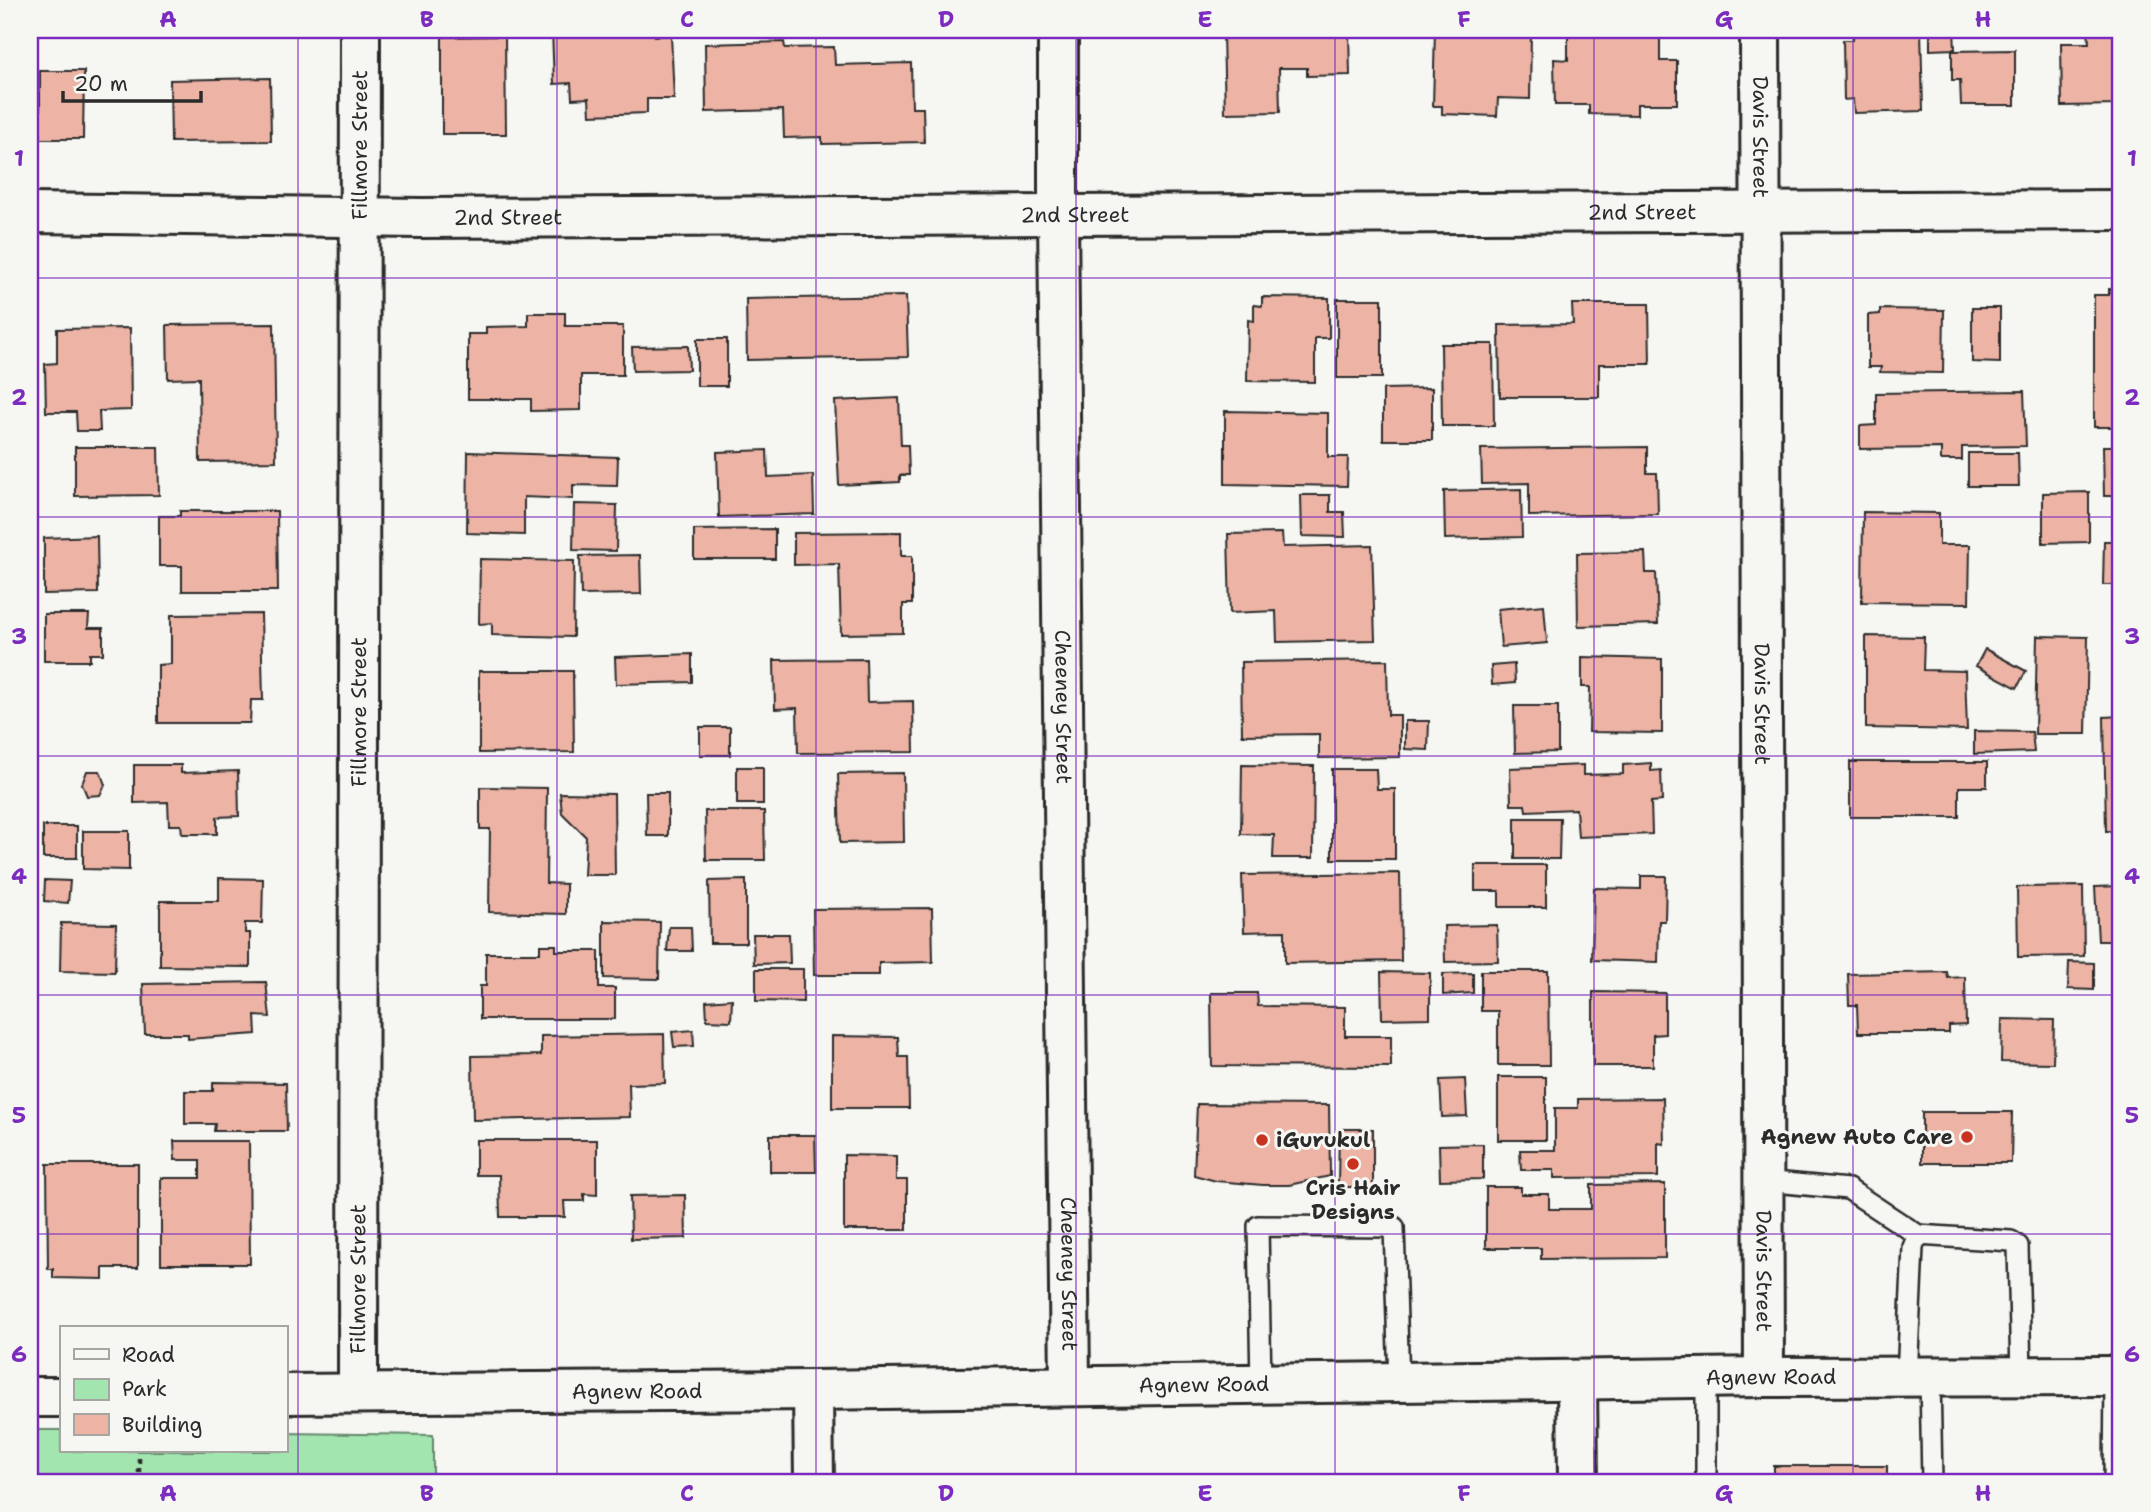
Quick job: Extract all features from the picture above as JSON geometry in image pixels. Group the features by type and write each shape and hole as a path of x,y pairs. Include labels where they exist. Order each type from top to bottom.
{"street":[{"name":"Fillmore Street","path":"358,1393 360,30"},
{"name":"Cheeney Street","path":"1058,30 1070,1386"},
{"name":"Davis Street","path":"1760,30 1764,1377"},
{"name":"2nd Street","path":"30,213 361,218 2121,210"},
{"name":"Agnew Road","path":"287,1394 1764,1377 2118,1376"},
{"path":"1577,1380 1577,1482"},
{"path":"813,1390 814,1482"},
{"path":"30,1397 60,1397"}],"lane":[{"path":"1764,1181 1848,1189 1919,1235 2011,1241 2018,1246 2021,1376"},
{"path":"1261,1384 1258,1226 1394,1227 1399,1383"},
{"path":"1919,1235 1913,1247 1919,1376 1931,1482"},
{"path":"2114,1482 2118,1376"},
{"path":"1706,1378 1706,1482"}],"path":[{"path":"139,1458 139,1482"}],"green space":[{"path":"30,1430 60,1430 60,1452 287,1452 287,1433 433,1435 433,1482 30,1482"}],"building":[{"path":"154,30 247,30 154,32"},
{"path":"552,30 654,30 655,36 671,35 674,99 647,99 647,113 590,115 589,98 572,99 571,83 554,84"},
{"path":"1435,30 1531,31 1530,99 1498,98 1497,116 1442,114 1442,106 1433,106"},
{"path":"1568,30 1660,30 1660,61 1677,61 1677,104 1637,104 1637,115 1589,114 1589,105 1555,105 1554,59 1568,60"},
{"path":"1853,30 1921,30 1923,111 1854,113 1853,99 1844,100 1843,40 1853,40"},
{"path":"1930,30 1954,30 1955,49 1930,50"},
{"path":"2088,30 2117,30 2118,105 2062,106 2061,43 2089,43"},
{"path":"1349,32 1350,75 1307,76 1307,68 1279,68 1280,112 1225,113 1223,34"},
{"path":"505,36 506,134 442,134 442,37"},
{"path":"784,42 785,48 834,47 835,65 911,63 912,108 923,108 924,142 822,144 822,137 784,138 783,110 706,112 705,44"},
{"path":"2015,50 2015,105 1961,105 1960,80 1952,80 1952,51"},
{"path":"40,71 84,71 83,139 40,139"},
{"path":"270,78 271,141 171,142 170,80"},
{"path":"2109,289 2121,289 2121,427 2094,427 2094,295 2109,295"},
{"path":"906,296 908,357 747,360 746,299"},
{"path":"1262,297 1329,298 1329,338 1315,338 1315,382 1247,381 1248,320 1254,321 1254,305 1262,306"},
{"path":"1337,299 1382,299 1382,378 1337,378"},
{"path":"1572,304 1649,304 1650,364 1599,364 1599,397 1500,397 1499,325 1573,324"},
{"path":"1972,308 2000,308 2000,363 1972,362"},
{"path":"1880,309 1944,310 1943,373 1880,372 1881,367 1868,367 1868,315 1880,314"},
{"path":"528,313 565,313 565,326 623,326 623,375 581,375 581,410 531,411 531,399 468,399 468,334 486,334 486,327 528,326"},
{"path":"274,324 276,461 200,462 199,378 168,379 167,325"},
{"path":"130,328 131,410 99,411 100,431 77,431 76,412 46,412 45,364 57,363 57,329"},
{"path":"697,339 727,339 727,386 697,386"},
{"path":"1441,344 1493,344 1494,426 1442,426"},
{"path":"688,346 689,370 633,371 632,347"},
{"path":"1432,388 1432,440 1383,440 1383,389"},
{"path":"2024,391 2026,446 1962,447 1962,460 1941,460 1941,448 1860,449 1860,426 1876,425 1876,393"},
{"path":"899,398 901,445 908,445 909,475 900,475 900,482 839,485 835,401"},
{"path":"1225,411 1328,413 1328,457 1348,457 1347,486 1225,484"},
{"path":"2103,446 2121,446 2121,496 2104,496"},
{"path":"75,447 158,447 159,495 75,496"},
{"path":"1647,447 1647,473 1657,473 1658,514 1529,516 1529,483 1482,484 1481,449"},
{"path":"767,450 768,477 813,475 814,514 719,517 717,452"},
{"path":"468,452 618,457 617,486 573,485 573,499 524,497 524,535 467,533"},
{"path":"1968,453 2018,453 2019,486 1968,486"},
{"path":"1521,489 1522,537 1445,539 1444,491"},
{"path":"2089,492 2089,542 2043,543 2043,493"},
{"path":"1301,495 1330,495 1330,512 1344,512 1345,537 1302,536"},
{"path":"574,504 617,505 616,551 573,550"},
{"path":"180,511 277,511 278,591 182,591 182,566 159,566 159,516 180,516"},
{"path":"1863,512 1939,513 1939,545 1970,545 1969,603 1862,602"},
{"path":"775,529 775,559 694,559 694,530"},
{"path":"901,532 901,556 912,556 912,604 903,604 903,633 841,634 839,564 794,565 794,533"},
{"path":"1282,533 1283,547 1372,545 1375,640 1277,642 1276,611 1230,613 1228,534"},
{"path":"97,536 98,593 44,594 44,538"},
{"path":"2104,541 2121,541 2121,585 2103,585"},
{"path":"1645,552 1646,573 1656,573 1658,624 1578,626 1577,553"},
{"path":"640,555 641,594 581,595 580,556"},
{"path":"480,559 574,561 573,637 492,635 492,623 479,624"},
{"path":"1544,605 1547,643 1501,647 1498,609"},
{"path":"44,614 89,614 88,628 103,628 103,654 90,654 90,661 44,661"},
{"path":"261,614 263,700 251,700 250,723 158,723 158,665 171,664 171,615"},
{"path":"1866,636 1924,637 1923,670 1965,671 1967,730 1866,728"},
{"path":"2037,636 2088,637 2086,734 2035,734"},
{"path":"1985,649 2026,671 2017,688 1976,666"},
{"path":"692,654 692,682 616,684 615,657"},
{"path":"1582,657 1662,659 1662,733 1589,732 1590,687 1582,687"},
{"path":"866,659 867,702 913,701 914,752 798,753 797,708 775,709 774,660"},
{"path":"1387,660 1388,715 1400,715 1400,757 1319,758 1319,734 1242,735 1241,662"},
{"path":"1514,664 1515,683 1492,685 1491,666"},
{"path":"479,671 573,671 574,752 479,753"},
{"path":"1514,706 1558,706 1558,752 1515,753"},
{"path":"2121,716 2121,831 2106,831 2104,717"},
{"path":"1405,721 1429,721 1428,750 1405,749"},
{"path":"700,727 730,727 730,755 700,755"},
{"path":"1974,731 2032,732 2034,752 1974,754"},
{"path":"1850,762 1987,762 1987,787 1959,787 1959,817 1850,817"},
{"path":"1651,763 1651,771 1661,770 1662,801 1651,802 1652,834 1578,837 1576,809 1526,811 1525,805 1511,805 1510,768 1583,765 1583,775 1623,774 1623,765"},
{"path":"134,765 181,765 181,773 238,771 239,816 217,817 217,834 182,834 181,825 169,825 168,802 134,803"},
{"path":"1242,765 1314,766 1313,858 1273,858 1274,835 1241,834"},
{"path":"737,767 763,767 763,804 737,804"},
{"path":"1332,769 1376,769 1377,789 1395,789 1395,859 1332,859"},
{"path":"87,771 100,771 105,785 100,795 87,796 82,784"},
{"path":"903,773 904,842 840,843 838,774"},
{"path":"31,774 31,874 30,874"},
{"path":"480,787 547,788 546,883 566,884 566,914 489,912 490,829 480,829"},
{"path":"560,793 614,794 615,875 584,875 586,837 562,813"},
{"path":"646,793 668,793 668,836 647,836"},
{"path":"705,811 764,811 765,860 706,860"},
{"path":"1515,818 1560,818 1559,859 1515,859"},
{"path":"43,826 77,826 77,858 43,858"},
{"path":"83,831 129,831 129,870 83,869"},
{"path":"1475,865 1546,865 1546,907 1499,907 1499,891 1475,891"},
{"path":"1400,873 1401,961 1285,963 1285,931 1244,932 1242,875"},
{"path":"1641,876 1666,876 1665,921 1659,921 1658,962 1592,960 1594,888 1641,889"},
{"path":"219,878 263,879 262,923 245,923 245,933 250,933 250,967 160,966 160,901 219,901"},
{"path":"45,880 70,881 68,903 44,901"},
{"path":"746,880 746,943 710,943 709,881"},
{"path":"2083,886 2084,956 2018,957 2017,887"},
{"path":"2121,886 2121,941 2098,941 2095,887"},
{"path":"932,908 933,962 879,963 879,975 814,975 813,909"},
{"path":"604,921 660,922 659,979 604,978"},
{"path":"61,923 116,924 115,972 60,971"},
{"path":"1497,925 1498,961 1445,962 1444,926"},
{"path":"669,927 691,927 692,951 667,951"},
{"path":"753,934 789,934 790,963 754,964"},
{"path":"540,945 556,945 556,951 599,951 599,988 615,988 615,1019 480,1019 480,986 486,986 486,953 540,953"},
{"path":"2069,962 2094,963 2094,990 2068,989"},
{"path":"756,969 803,969 803,1002 756,1001"},
{"path":"1481,971 1548,971 1549,1065 1498,1065 1498,1011 1481,1011"},
{"path":"1381,972 1430,973 1430,1018 1382,1019"},
{"path":"1947,972 1948,978 1965,977 1966,1025 1949,1026 1949,1033 1858,1033 1857,1005 1849,1005 1848,974"},
{"path":"1473,973 1473,993 1443,995 1443,974"},
{"path":"266,982 270,1017 255,1016 256,1034 188,1039 188,1034 145,1034 143,984"},
{"path":"1593,992 1665,993 1665,1034 1653,1035 1653,1066 1593,1066"},
{"path":"1211,993 1257,993 1258,1006 1345,1007 1345,1036 1391,1036 1391,1067 1212,1066"},
{"path":"732,999 731,1021 707,1020 706,1001"},
{"path":"2002,1019 2054,1020 2053,1063 2001,1062"},
{"path":"693,1030 694,1046 674,1047 672,1032"},
{"path":"664,1034 665,1083 629,1084 630,1117 473,1120 472,1056 541,1055 541,1036"},
{"path":"832,1036 898,1037 899,1057 908,1057 909,1108 832,1108"},
{"path":"1498,1077 1546,1077 1546,1140 1498,1140"},
{"path":"1465,1079 1467,1116 1442,1117 1440,1080"},
{"path":"213,1082 286,1083 287,1131 214,1131 215,1124 185,1124 185,1091 213,1091"},
{"path":"1663,1098 1664,1144 1658,1143 1658,1177 1554,1178 1554,1170 1521,1170 1520,1150 1555,1150 1555,1108 1578,1108 1578,1099"},
{"name":"iGurukul","path":"1197,1104 1329,1105 1330,1176 1289,1185 1263,1185 1216,1181 1194,1175"},
{"name":"Agnew Auto Care","path":"1922,1112 2012,1112 2011,1163 1922,1163"},
{"path":"1339,1129 1373,1129 1373,1187 1338,1187"},
{"path":"770,1135 815,1135 816,1172 770,1172"},
{"path":"476,1140 597,1140 597,1195 584,1194 584,1201 564,1201 565,1217 500,1217 499,1175 476,1175"},
{"path":"174,1141 249,1141 250,1264 161,1264 161,1178 200,1178 200,1160 175,1160"},
{"path":"1483,1144 1483,1179 1440,1180 1439,1145"},
{"path":"844,1155 896,1156 896,1180 907,1180 907,1230 844,1230"},
{"path":"47,1164 138,1164 138,1268 103,1268 103,1279 53,1278 53,1269 48,1269"},
{"path":"1665,1184 1665,1258 1541,1259 1541,1248 1486,1248 1486,1187 1521,1187 1521,1194 1549,1194 1549,1209 1591,1209 1591,1185"},
{"path":"685,1195 686,1238 631,1239 630,1196"},
{"path":"1774,1466 1887,1466 1887,1482 1774,1482"}],"place":[{"name":"Agnew Auto Care","path":"1967,1137"},
{"name":"iGurukul","path":"1262,1140"},
{"name":"Cris Hair Designs","path":"1353,1164"}]}
